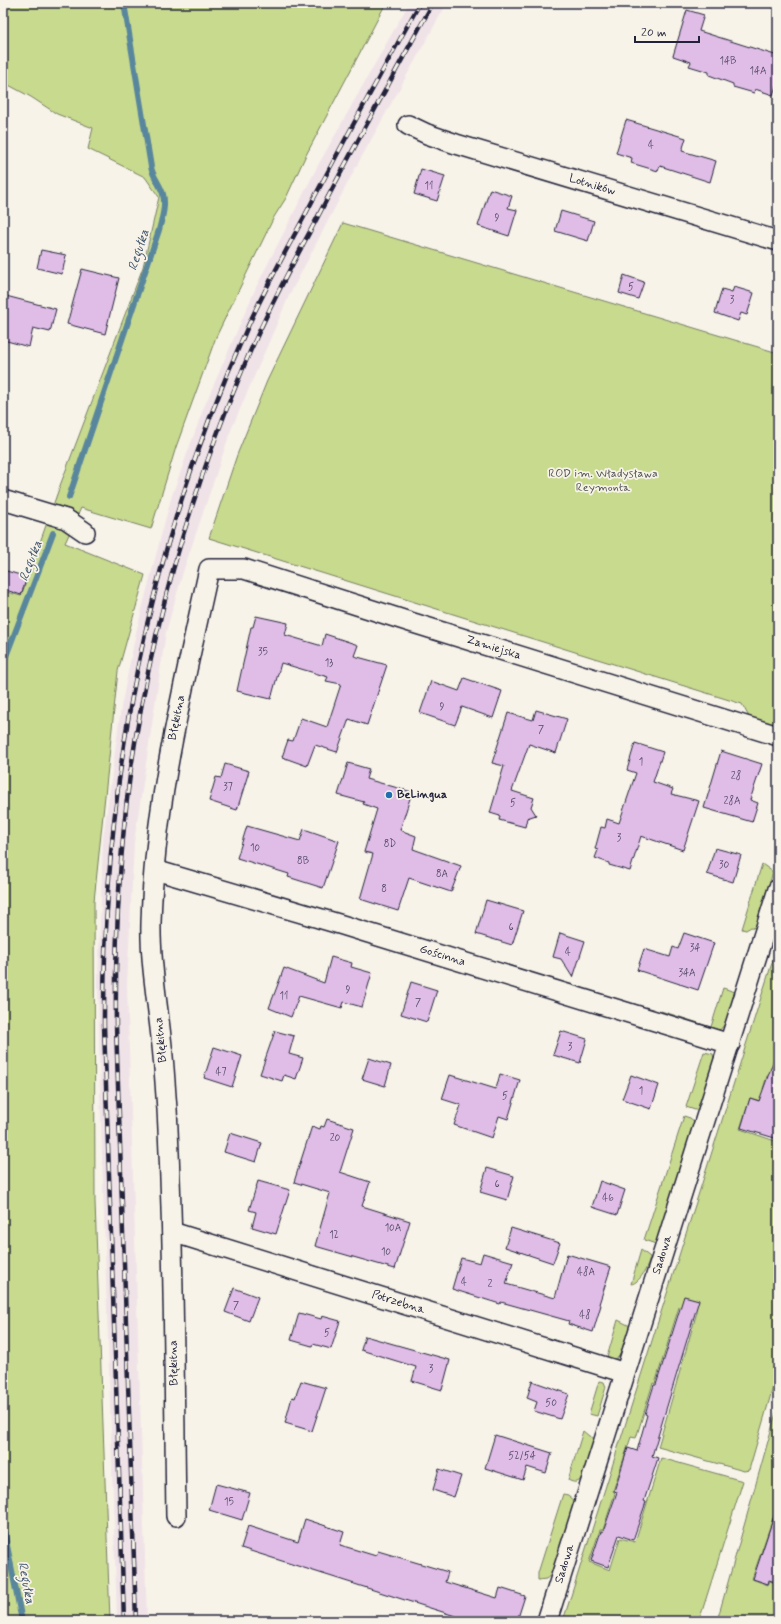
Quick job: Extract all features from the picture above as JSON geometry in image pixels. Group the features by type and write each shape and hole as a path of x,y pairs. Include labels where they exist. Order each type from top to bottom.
{"street":[{"name":"Lotników","path":"408,125 427,134 456,144 778,241"},
{"path":"3,500 66,520 85,532"},
{"name":"Zamiejska","path":"209,569 244,569 778,736"},
{"name":"Błękitna","path":"176,1516 172,1232 162,1040 151,952 154,870 169,763 209,569"},
{"name":"Gościnna","path":"154,870 339,924 730,1044"},
{"name":"Sadowa","path":"548,1621 778,889"},
{"name":"Potrzebna","path":"172,1232 625,1373"}],"shaded area":[{"path":"409,3 447,3 356,167 288,298 231,430 184,569 166,632 134,843 127,985 147,1621 117,1621 100,1094 98,981 103,839 121,707 136,632 172,495 204,407 257,285 317,167"}],"green space":[{"path":"3,3 386,3 305,157 286,198 274,217 216,337 176,447 151,529 81,508 65,543 145,575 118,671 94,901 95,1202 110,1621 3,1621 3,591 21,596 61,483 143,267 159,197 145,177 88,149 93,128 57,114 31,97 3,82"},
{"name":"ROD im. Władysława Reymonta","path":"343,223 778,353 778,726 749,717 742,704 209,538 237,455 267,381"},
{"path":"762,864 773,872 756,928 751,927 746,930 742,929"},
{"path":"778,944 778,1079 767,1076 763,1089 778,1094 778,1106 750,1098 740,1129 778,1142 778,1370 749,1470 744,1471 658,1447 697,1312 679,1307 655,1384 653,1383 636,1438 631,1437 613,1491 615,1493 603,1530 600,1530 589,1562 610,1570 620,1538 635,1542 661,1458 743,1481 699,1621 563,1621"},
{"path":"723,988 735,992 725,1024 718,1031 660,1015 661,1011 711,1027"},
{"path":"704,1052 713,1054 714,1059 699,1109 695,1110 686,1107"},
{"path":"684,1116 695,1122 656,1244 644,1240"},
{"path":"641,1250 650,1257 646,1269 641,1277 631,1284"},
{"path":"618,1320 630,1326 623,1350 618,1358 614,1360 558,1348 561,1343 607,1357"},
{"path":"599,1381 604,1382 606,1387 597,1416 589,1414"},
{"path":"778,1406 778,1519 773,1518 752,1579 768,1585 770,1581 778,1584 778,1621 717,1621"},
{"path":"583,1431 595,1439 583,1475 580,1480 573,1482 568,1480"},
{"path":"563,1494 568,1495 575,1501 552,1574 546,1579 538,1580 538,1573"}],"building":[{"path":"687,10 704,15 699,31 778,56 778,80 773,95 755,89 754,93 733,87 733,84 709,75 709,72 689,66 691,62 673,56"},
{"path":"626,120 686,138 682,151 716,161 710,182 660,166 658,171 631,163 632,158 616,153"},
{"path":"421,169 445,176 437,201 414,194"},
{"path":"490,189 512,196 508,208 517,210 509,236 478,226"},
{"path":"561,211 594,221 588,241 555,231"},
{"path":"41,250 66,255 62,274 37,268"},
{"path":"82,269 119,278 105,334 67,324"},
{"path":"624,275 644,282 638,299 619,293"},
{"path":"734,287 754,293 747,315 741,313 738,321 715,313 722,289 732,292"},
{"path":"6,296 56,309 50,332 33,328 29,347 3,340 3,308"},
{"path":"3,570 27,577 21,595 3,589"},
{"path":"256,616 288,623 285,635 322,646 325,634 358,645 354,656 387,665 367,725 349,719 337,752 315,745 307,766 282,757 288,740 293,741 301,718 327,727 341,684 326,681 328,677 281,663 271,699 237,691 251,627 253,627"},
{"path":"464,678 502,691 493,718 462,707 455,725 420,713 431,681 459,691"},
{"path":"536,710 567,719 556,753 529,744 512,791 534,798 531,807 536,815 527,818 525,827 499,820 500,816 490,813 504,766 492,763 508,713 533,720"},
{"path":"635,743 663,752 653,782 673,789 671,794 699,801 683,850 641,836 630,871 609,865 609,863 595,858 598,850 595,849 601,827 605,828 607,819 619,823 636,773 627,770"},
{"path":"721,751 762,764 750,800 758,803 752,822 704,808"},
{"path":"348,763 369,769 366,779 412,792 400,830 416,836 413,849 461,866 451,892 409,878 398,911 360,899 373,854 364,852 377,809 363,804 364,802 338,795"},
{"path":"225,764 249,771 237,810 209,801 216,777 221,778"},
{"path":"247,826 300,841 304,829 339,841 323,888 288,877 289,874 237,858"},
{"path":"715,848 741,855 733,882 707,874"},
{"path":"486,900 523,911 512,945 476,934"},
{"path":"560,933 585,941 573,978 561,959 553,957"},
{"path":"684,933 714,943 698,990 637,970 644,949 670,957 673,947 678,949"},
{"path":"331,957 352,963 351,967 372,973 362,1007 344,1002 342,1008 299,996 291,1017 269,1008 284,968 324,983"},
{"path":"411,982 437,990 427,1022 401,1014"},
{"path":"275,1031 294,1036 289,1054 303,1058 296,1079 284,1075 282,1081 260,1074"},
{"path":"561,1031 587,1039 580,1063 553,1055"},
{"path":"214,1047 242,1056 232,1087 204,1078"},
{"path":"776,1054 778,1054 778,1139 741,1128 750,1098 759,1101"},
{"path":"369,1058 391,1065 385,1086 362,1079"},
{"path":"500,1074 520,1080 508,1119 499,1116 492,1138 454,1125 461,1105 442,1099 450,1075 496,1089"},
{"path":"631,1075 659,1085 651,1109 622,1099"},
{"path":"327,1119 354,1128 340,1172 370,1182 362,1206 410,1221 395,1269 315,1246 330,1193 294,1182 312,1126 320,1129 321,1126 324,1127"},
{"path":"230,1133 262,1143 256,1162 224,1152"},
{"path":"487,1168 514,1176 507,1200 480,1192"},
{"path":"258,1181 290,1190 276,1234 252,1227 256,1212 249,1210"},
{"path":"600,1181 625,1190 617,1215 592,1207"},
{"path":"511,1228 560,1243 553,1263 505,1247"},
{"path":"483,1253 513,1262 506,1284 555,1298 567,1254 611,1267 599,1304 601,1305 593,1332 568,1324 569,1321 501,1302 500,1304 452,1289 461,1258 480,1263"},
{"path":"234,1288 258,1297 249,1321 225,1312"},
{"path":"684,1296 699,1300 652,1456 658,1458 644,1501 646,1502 633,1540 619,1535 608,1567 591,1561 601,1531 603,1532 617,1492 614,1491 628,1448 637,1451 647,1415 645,1414 654,1385 656,1385"},
{"path":"299,1313 321,1319 322,1316 340,1321 331,1349 313,1344 312,1346 291,1340"},
{"path":"365,1336 450,1360 442,1390 412,1381 416,1367 361,1350"},
{"path":"301,1381 326,1388 312,1431 285,1423 292,1397 295,1398"},
{"path":"532,1381 569,1394 560,1419 534,1411 537,1402 527,1398"},
{"path":"495,1435 552,1453 546,1473 527,1467 523,1480 485,1468"},
{"path":"439,1469 461,1476 454,1497 433,1490"},
{"path":"216,1484 250,1493 242,1520 209,1510"},
{"path":"775,1513 778,1513 778,1583 769,1580 768,1584 753,1579"},
{"path":"305,1519 344,1532 340,1545 376,1556 378,1551 448,1572 445,1582 497,1598 500,1588 525,1596 517,1621 471,1621 241,1548 248,1526 298,1542"}],"waterway":[{"name":"Regułka","path":"69,497 159,230 164,208 163,194 151,167 124,3"},
{"name":"Regułka","path":"3,664 53,533"},
{"name":"Regułka","path":"3,1525 22,1621"}],"railway":[{"path":"124,1621 104,1025 106,934 112,844 122,755 138,667 158,581 183,495 213,410 248,326 375,84 420,3"},
{"path":"136,1621 116,994 118,900 123,837 138,722 160,618 189,516 224,415 244,366 286,276 433,3"}],"place":[{"name":"BeLingua","path":"389,795"}]}
